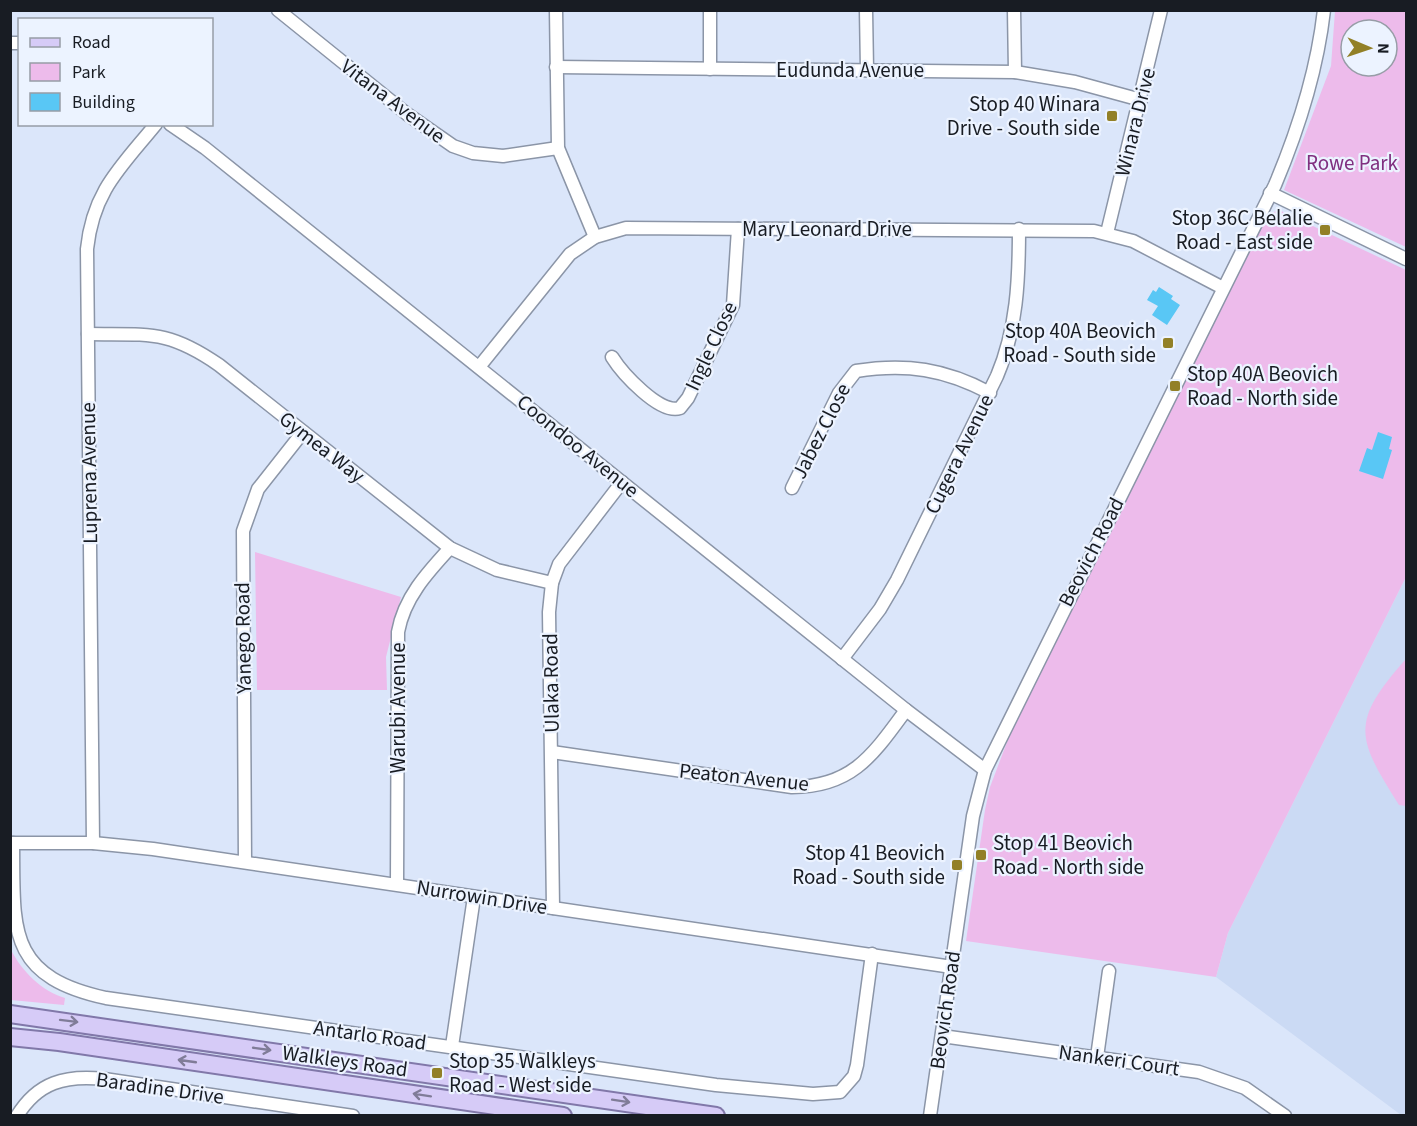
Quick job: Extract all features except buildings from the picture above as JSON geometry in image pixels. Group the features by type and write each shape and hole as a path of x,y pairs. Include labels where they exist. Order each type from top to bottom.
{"main road":[{"name":"Walkleys Road","path":"10,1014 716,1116"},
{"name":"Walkleys Road","path":"10,1038 69,1043 563,1116"}],"street":[{"name":"Vitana Avenue","path":"278,10 407,114 453,146 473,153 503,156 558,148"},
{"path":"556,10 558,148 595,237"},
{"path":"710,10 710,69"},
{"path":"866,10 867,70"},
{"path":"1014,10 1015,72"},
{"name":"Winara Drive","path":"1107,233 1161,10"},
{"name":"Beovich Road","path":"930,1116 973,816 985,770 1270,193 1303,112 1318,54 1324,10"},
{"name":"Eudunda Avenue","path":"556,67 1015,72 1075,82 1141,100"},
{"name":"Luprena Avenue","path":"93,843 87,249 94,208 107,184 154,126"},
{"name":"Coondoo Avenue","path":"173,126 205,148 842,659 985,770"},
{"path":"1270,193 1407,259"},
{"name":"Mary Leonard Drive","path":"479,367 564,261 595,237 616,230 636,227 1019,230 1107,233 1133,241 1223,288"},
{"name":"Ingle Close","path":"612,357 629,380 665,408 680,408 688,398 733,305 738,229"},
{"name":"Cugera Avenue","path":"842,659 880,609 897,580 990,393 1004,360 1013,328 1019,230"},
{"name":"Gymea Way","path":"88,334 155,335 188,345 219,365 450,548 497,570 552,584"},
{"name":"Jabez Close","path":"792,488 839,393 856,371 934,371 960,378 990,393"},
{"name":"Yanego Road","path":"245,862 243,531 258,489 303,432"},
{"name":"Ulaka Road","path":"553,908 549,612 552,584 565,554 622,482"},
{"name":"Warubi Avenue","path":"397,884 398,632 404,610 415,589 450,548"},
{"name":"Peaton Avenue","path":"552,752 807,787 838,780 857,768 883,741 906,710"},
{"name":"Nurrowin Drive","path":"12,843 93,843 245,862 952,967"},
{"name":"Antarlo Road","path":"12,843 15,921 21,942 39,970 64,987 106,998 716,1085 833,1094 845,1088 854,1076 872,954"},
{"path":"452,1046 474,897"},
{"path":"1097,1057 1109,971"},
{"name":"Nankeri Court","path":"942,1036 1182,1069 1224,1079 1257,1095 1285,1116"},
{"name":"Baradine Drive","path":"17,1116 39,1089 52,1082 75,1077 104,1079 353,1116"}],"shaded area":[{"path":"1406,577 1406,1115 1401,1115 1216,977 1228,933"}],"green space":[{"name":"Rowe Park","path":"1335,11 1406,11 1406,247 1284,190 1331,66"},
{"path":"1279,210 1406,270 1406,577 1228,933 1216,977 966,941 985,810 990,787 1012,729 1266,215"},
{"path":"255,552 401,597 386,657 387,690 257,690"},
{"path":"1406,659 1406,806 1399,805 1374,762 1365,730 1375,699"},
{"path":"11,950 33,979 56,995 65,998 64,1005 11,1000"}],"place":[{"name":"Stop 40 Winara Drive - South side","path":"1112,116"},
{"name":"Stop 36C Belalie Road - East side","path":"1325,230"},
{"name":"Stop 40A Beovich Road - South side","path":"1168,343"},
{"name":"Stop 40A Beovich Road - North side","path":"1175,386"},
{"name":"Stop 41 Beovich Road - North side","path":"981,855"},
{"name":"Stop 41 Beovich Road - South side","path":"957,865"},
{"name":"Stop 35 Walkleys Road - West side","path":"437,1073"}]}
